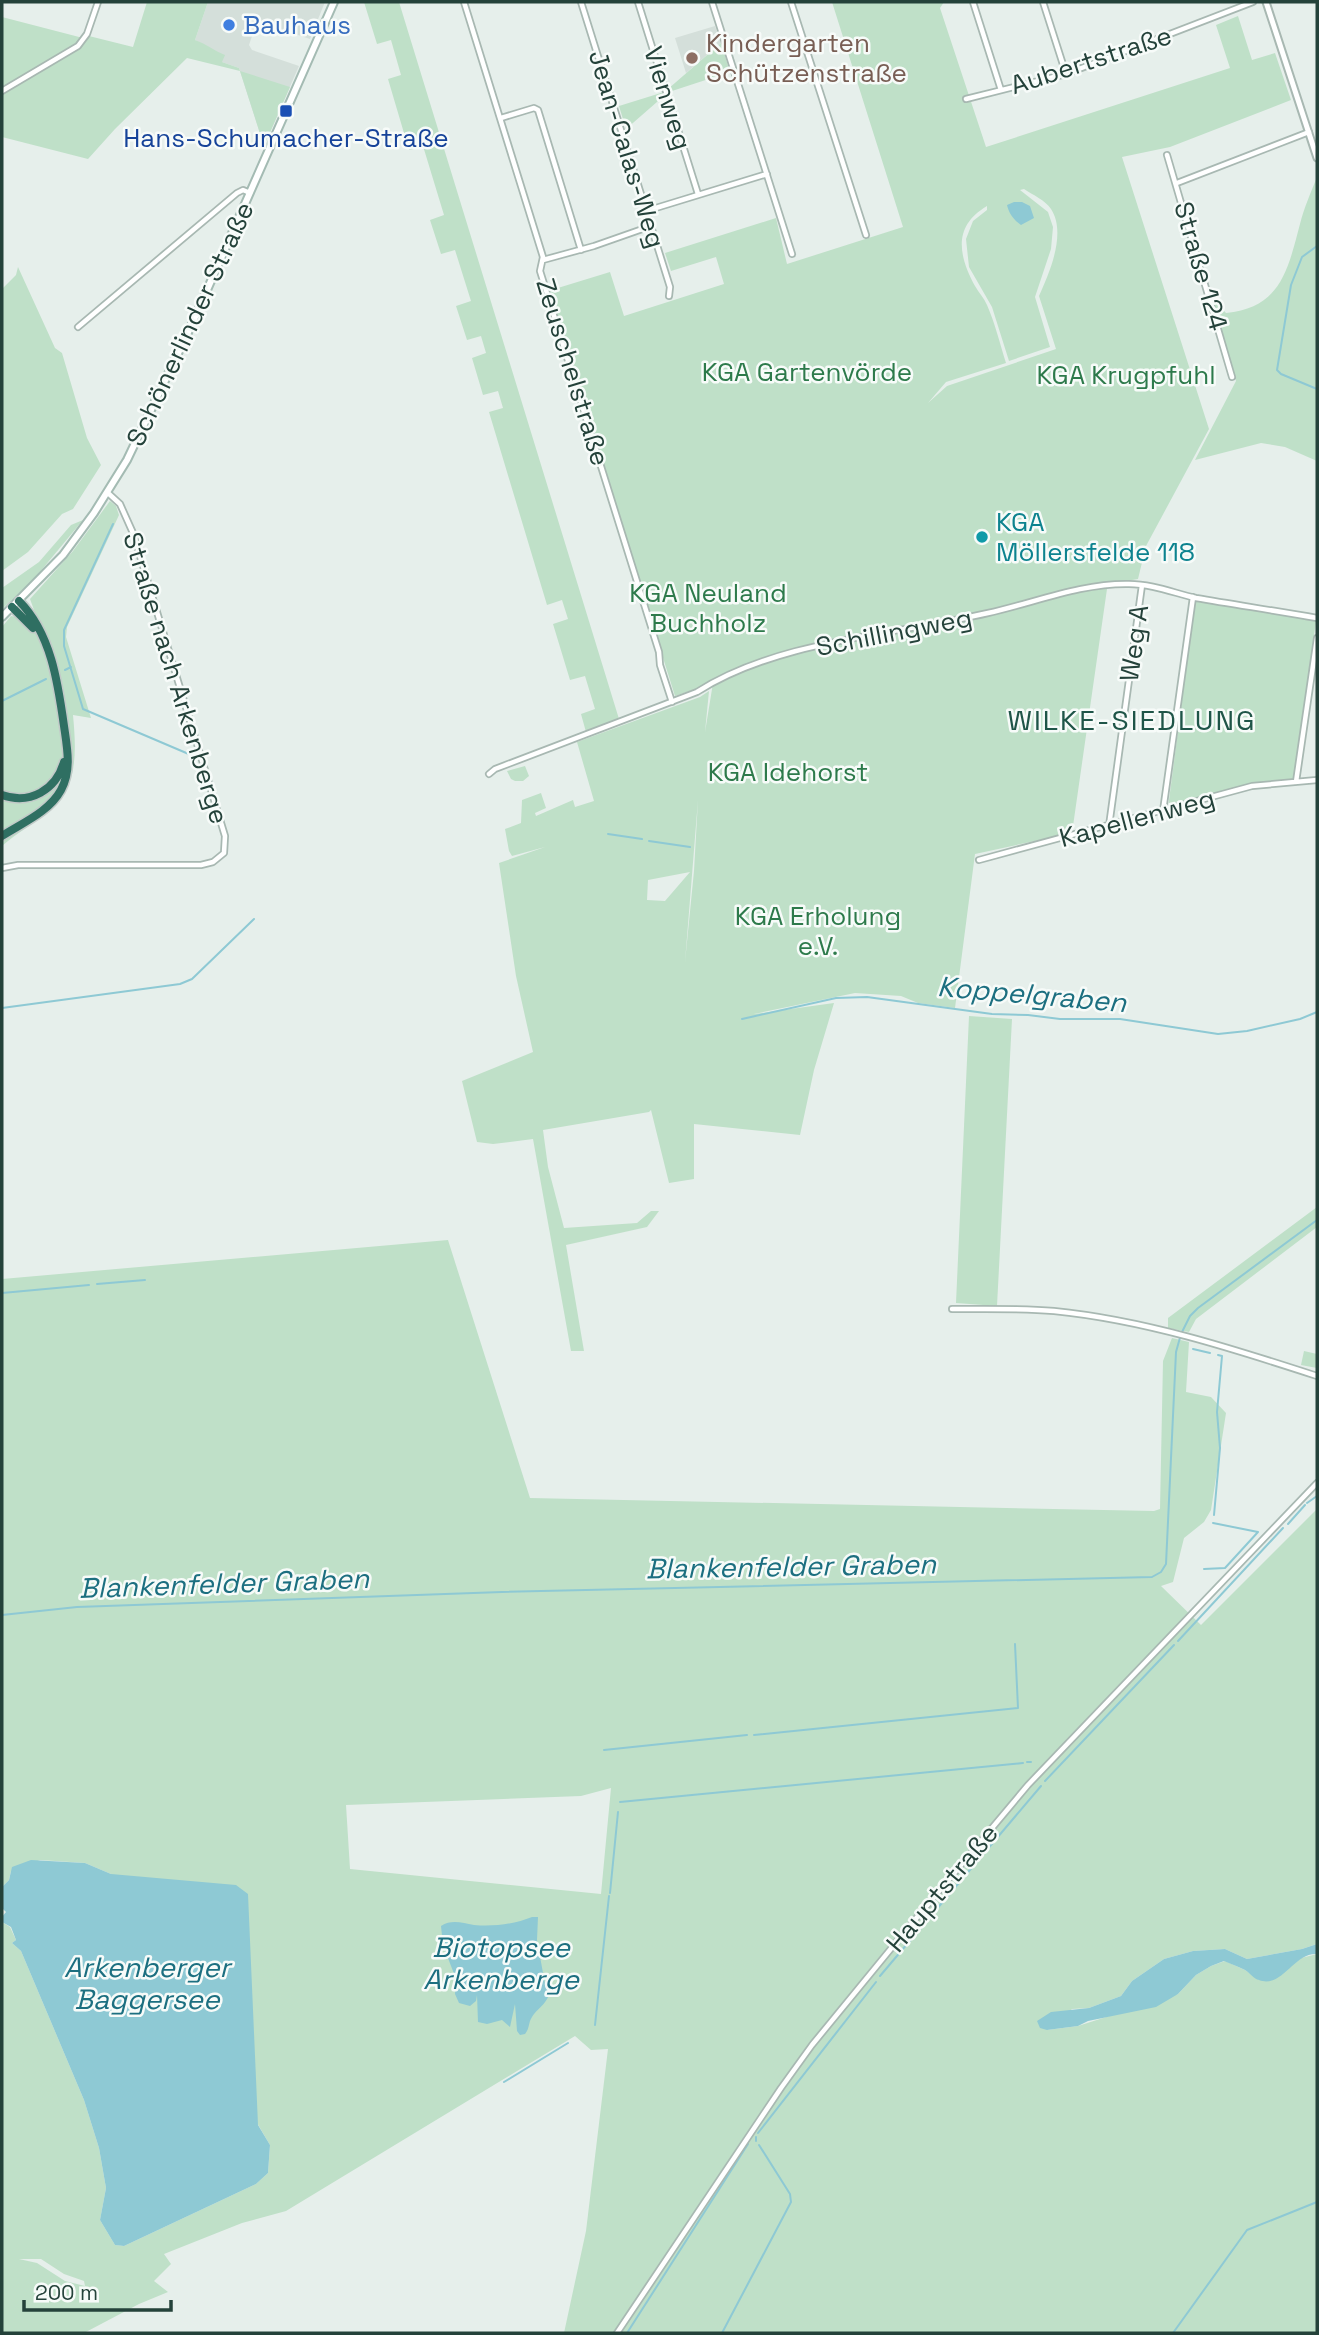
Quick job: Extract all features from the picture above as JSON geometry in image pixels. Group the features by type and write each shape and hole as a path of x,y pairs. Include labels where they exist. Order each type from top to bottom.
{"highway":[{"path":"2,835 36,814 56,797 64,782 68,762 54,667 28,610 16,604"},
{"path":"2,795 24,798 38,795 50,788 61,771 66,746"}],"main road":[{"name":"Schönerlinder Straße","path":"2,617 63,555 108,493 154,408 334,2"}],"street":[{"path":"2,91 78,46 87,34 98,2"},
{"name":"Zeuschelstraße","path":"464,2 543,260 540,271 659,652 660,665 672,702"},
{"name":"Jean-Calas-Weg","path":"581,2 670,287 669,296"},
{"name":"Vienweg","path":"639,2 698,194"},
{"path":"712,2 792,254"},
{"path":"791,2 866,235"},
{"path":"973,2 1001,90"},
{"path":"1043,2 1066,74"},
{"name":"Aubertstraße","path":"966,99 1066,74 1253,2"},
{"path":"1266,2 1317,158"},
{"path":"501,118 534,108 538,110 581,250"},
{"path":"1177,183 1309,132"},
{"name":"Straße 124","path":"1167,155 1233,377"},
{"path":"646,211 766,174"},
{"path":"78,327 237,193 243,190 250,193"},
{"path":"543,260 651,226"},
{"name":"Straße nach Arkenberge","path":"2,868 18,865 201,865 213,862 224,853 225,836 133,533 120,505 108,493"},
{"name":"Schillingweg","path":"489,774 495,769 697,692 722,677 782,656 987,614 1094,586 1129,584 1317,618"},
{"name":"Weg A","path":"1109,826 1142,586"},
{"path":"1163,811 1193,597"},
{"path":"1296,782 1317,638"},
{"name":"Kapellenweg","path":"979,860 1252,786 1317,780"},
{"path":"952,1310 1056,1312 1174,1332 1317,1376"},
{"name":"Hauptstraße","path":"617,2333 781,2088 903,1934 1028,1786 1317,1483"}],"shaded area":[{"path":"208,2 325,2 310,39 274,25 270,28 261,23 256,24 249,45 252,50 299,66 264,146 239,68 222,62 215,51 195,40"},
{"name":"Kindergarten Schützenstraße","path":"715,26 721,43 686,73 675,38"}],"green space":[{"path":"147,2 208,2 195,40 225,55 222,62 239,68 240,71 187,58 88,159 2,137 2,93 79,48 89,36 133,47"},
{"path":"364,2 399,2 619,719 586,732 581,714 595,709 585,676 570,680 553,624 568,619 562,600 547,605 489,412 503,408 498,391 483,395 472,358 486,353 481,336 467,340 456,306 471,301 455,250 441,254 430,220 444,215 423,146 409,150 388,79 401,75 391,40 377,44"},
{"path":"832,2 944,2 940,8 986,147 1230,68 1216,25 1238,16 1252,60 1275,53 1291,100 1170,147 1122,157 1209,429 1146,546 1138,579 1096,586 1107,589 1072,833 975,854 955,1008 918,1003 901,996 855,993 754,1014 834,1003 814,1070 800,1135 694,1124 694,1179 669,1183 651,1110 543,1130 548,1167 564,1228 637,1223 651,1211 659,1211 647,1227 566,1245 584,1351 571,1351 533,1139 493,1144 477,1142 462,1081 533,1052 516,976 499,863 545,847 512,856 505,829 521,823 522,800 541,793 546,808 535,813 536,816 573,800 575,807 594,801 577,742 700,697 709,691 705,732 713,683 675,696 548,291 610,272 624,316 724,284 716,257 671,271 665,253 776,218 787,264 903,227","holes":["1024,189 1046,203 1055,219 1055,253 1039,296 1056,349 947,386 928,403 946,382 1006,363 990,312 969,274 962,252 968,223 987,206 987,210 973,221 966,239 969,267 992,307 1009,361 1050,347 1035,297 1051,249 1053,227 1048,212 1020,190","698,800 694,871 685,962","690,872 665,901 647,900 648,880"]},
{"path":"2,17 83,38 2,88"},
{"path":"721,43 730,72 669,92 668,89"},
{"path":"240,71 290,87 264,146"},
{"path":"664,92 665,95 626,129 619,106"},
{"path":"1317,177 1317,461 1285,447 1261,443 1195,460 1236,381 1211,297 1226,313 1244,310 1270,295 1286,271 1303,212"},
{"path":"18,267 55,348 62,353 87,438 101,465 73,509 62,514 28,552 2,571 2,289 16,275"},
{"path":"110,501 116,506 119,515 67,627 66,637 91,718 73,715 74,766 66,791 50,811 2,846 2,627 11,616 38,621 30,599 73,551"},
{"path":"83,520 34,579 2,609 2,588 39,562 71,525"},
{"path":"1195,600 1316,621 1294,781 1245,785 1168,808"},
{"path":"525,766 529,776 523,781 511,779 507,771"},
{"path":"969,1016 1012,1019 997,1306 956,1303"},
{"path":"1317,1207 1317,1227 1196,1319 1189,1332 1168,1328 1168,1318"},
{"path":"448,1240 530,1498 1154,1511 1160,1509 1163,1361 1172,1338 1189,1342 1186,1392 1211,1397 1226,1413 1211,1510 1204,1522 1184,1538 1173,1582 1161,1586 1201,1625 1317,1509 1317,1944 1247,1959 1225,1949 1193,1951 1164,1959 1132,1981 1121,1996 1089,2008 1072,2009 1047,2030 1078,2026 1178,1994 1196,1975 1225,1961 1259,1980 1301,1958 1317,1954 1317,2333 564,2333 586,2231 608,2049 591,2050 575,2036 286,2211 242,2223 164,2254 171,2264 154,2281 168,2292 84,2333 2,2333 2,1922 10,1927 16,1940 12,1943 21,1951 84,2100 99,2148 106,2188 100,2220 115,2245 124,2246 256,2184 268,2173 270,2145 111,1874 85,1863 40,1860 11,1871 9,1880 2,1887 2,1279","holes":["611,1788 601,1894 350,1869 346,1805 581,1796","19,2259 41,2259 64,2274 84,2281 85,2286 65,2281 37,2263"]},
{"path":"1304,1351 1317,1354 1317,1368 1301,1365"}],"water":[{"path":"1014,202 1030,206 1034,218 1021,225 1018,223 1010,214 1007,205"},
{"name":"Arkenberger Baggersee","path":"31,1860 85,1863 111,1874 236,1885 248,1894 258,2125 270,2145 268,2173 256,2184 124,2246 115,2245 100,2220 106,2188 99,2148 84,2100 21,1951 12,1943 16,1940 11,1927 2,1922 6,1912 2,1908 2,1887 9,1880 12,1867"},
{"name":"Biotopsee Arkenberge","path":"538,1917 537,1940 545,1984 550,1987 550,1992 532,2017 527,2032 520,2035 517,2031 515,2004 510,2027 502,2020 487,2024 478,2022 477,1995 476,2001 470,2006 459,2003 455,1994 456,1979 443,1945 441,1926 453,1922 496,1925"},
{"path":"1317,1944 1317,1954 1301,1958 1275,1979 1257,1979 1245,1970 1224,1961 1196,1975 1178,1994 1156,2007 1088,2021 1078,2026 1047,2030 1040,2028 1037,2021 1051,2012 1089,2008 1121,1996 1132,1981 1164,1959 1193,1951 1225,1949 1247,1959"}],"waterway":[{"path":"1317,246 1302,257 1291,285 1277,370 1317,389"},
{"path":"113,524 64,630 64,646 83,709 191,755"},
{"path":"65,670 71,667"},
{"path":"2,701 46,679"},
{"path":"608,834 642,839"},
{"path":"649,841 690,847"},
{"path":"2,1008 180,984 192,979 254,919"},
{"name":"Koppelgraben","path":"742,1019 836,998 867,997 992,1014 1060,1019 1120,1019 1218,1034 1247,1031 1300,1019 1317,1012"},
{"name":"Blankenfelder Graben","path":"2,1615 77,1607 502,1592 1152,1577 1161,1572 1166,1564 1176,1352 1181,1334 1190,1316 1198,1308 1317,1220"},
{"path":"97,1284 145,1280"},
{"path":"2,1293 89,1285"},
{"path":"1193,1349 1210,1353"},
{"path":"1214,1515 1220,1448 1217,1412 1222,1356 1218,1355"},
{"path":"1307,1503 1317,1496"},
{"path":"1288,1524 1305,1505"},
{"path":"1204,1569 1225,1568 1258,1532 1213,1523"},
{"path":"1178,1641 1283,1528"},
{"path":"754,1735 1018,1708 1015,1644"},
{"path":"1045,1781 1174,1645"},
{"path":"604,1750 747,1735"},
{"path":"620,1802 1023,1763"},
{"path":"880,1976 1041,1786"},
{"path":"610,1893 618,1812"},
{"path":"595,2025 609,1896"},
{"path":"758,2133 876,1982"},
{"path":"504,2082 568,2043"},
{"path":"627,2333 748,2144"},
{"path":"722,2333 791,2202 790,2194 759,2145"},
{"path":"1173,2333 1247,2230 1317,2202"}],"place":[{"name":"Bauhaus","path":"229,25"},
{"name":"Kindergarten Schützenstraße","path":"692,58"},
{"name":"Hans-Schumacher-Straße","path":"286,111"},
{"name":"KGA Möllersfelde 118","path":"982,537"}],"district":[{"name":"WILKE-SIEDLUNG","path":"1132,720"}],"park label":[{"name":"KGA Gartenvörde","path":"807,372"},
{"name":"KGA Krugpfuhl","path":"1126,375"},
{"name":"KGA Neuland Buchholz","path":"708,608"},
{"name":"KGA Idehorst","path":"788,772"},
{"name":"KGA Erholung e.V.","path":"818,931"}]}
